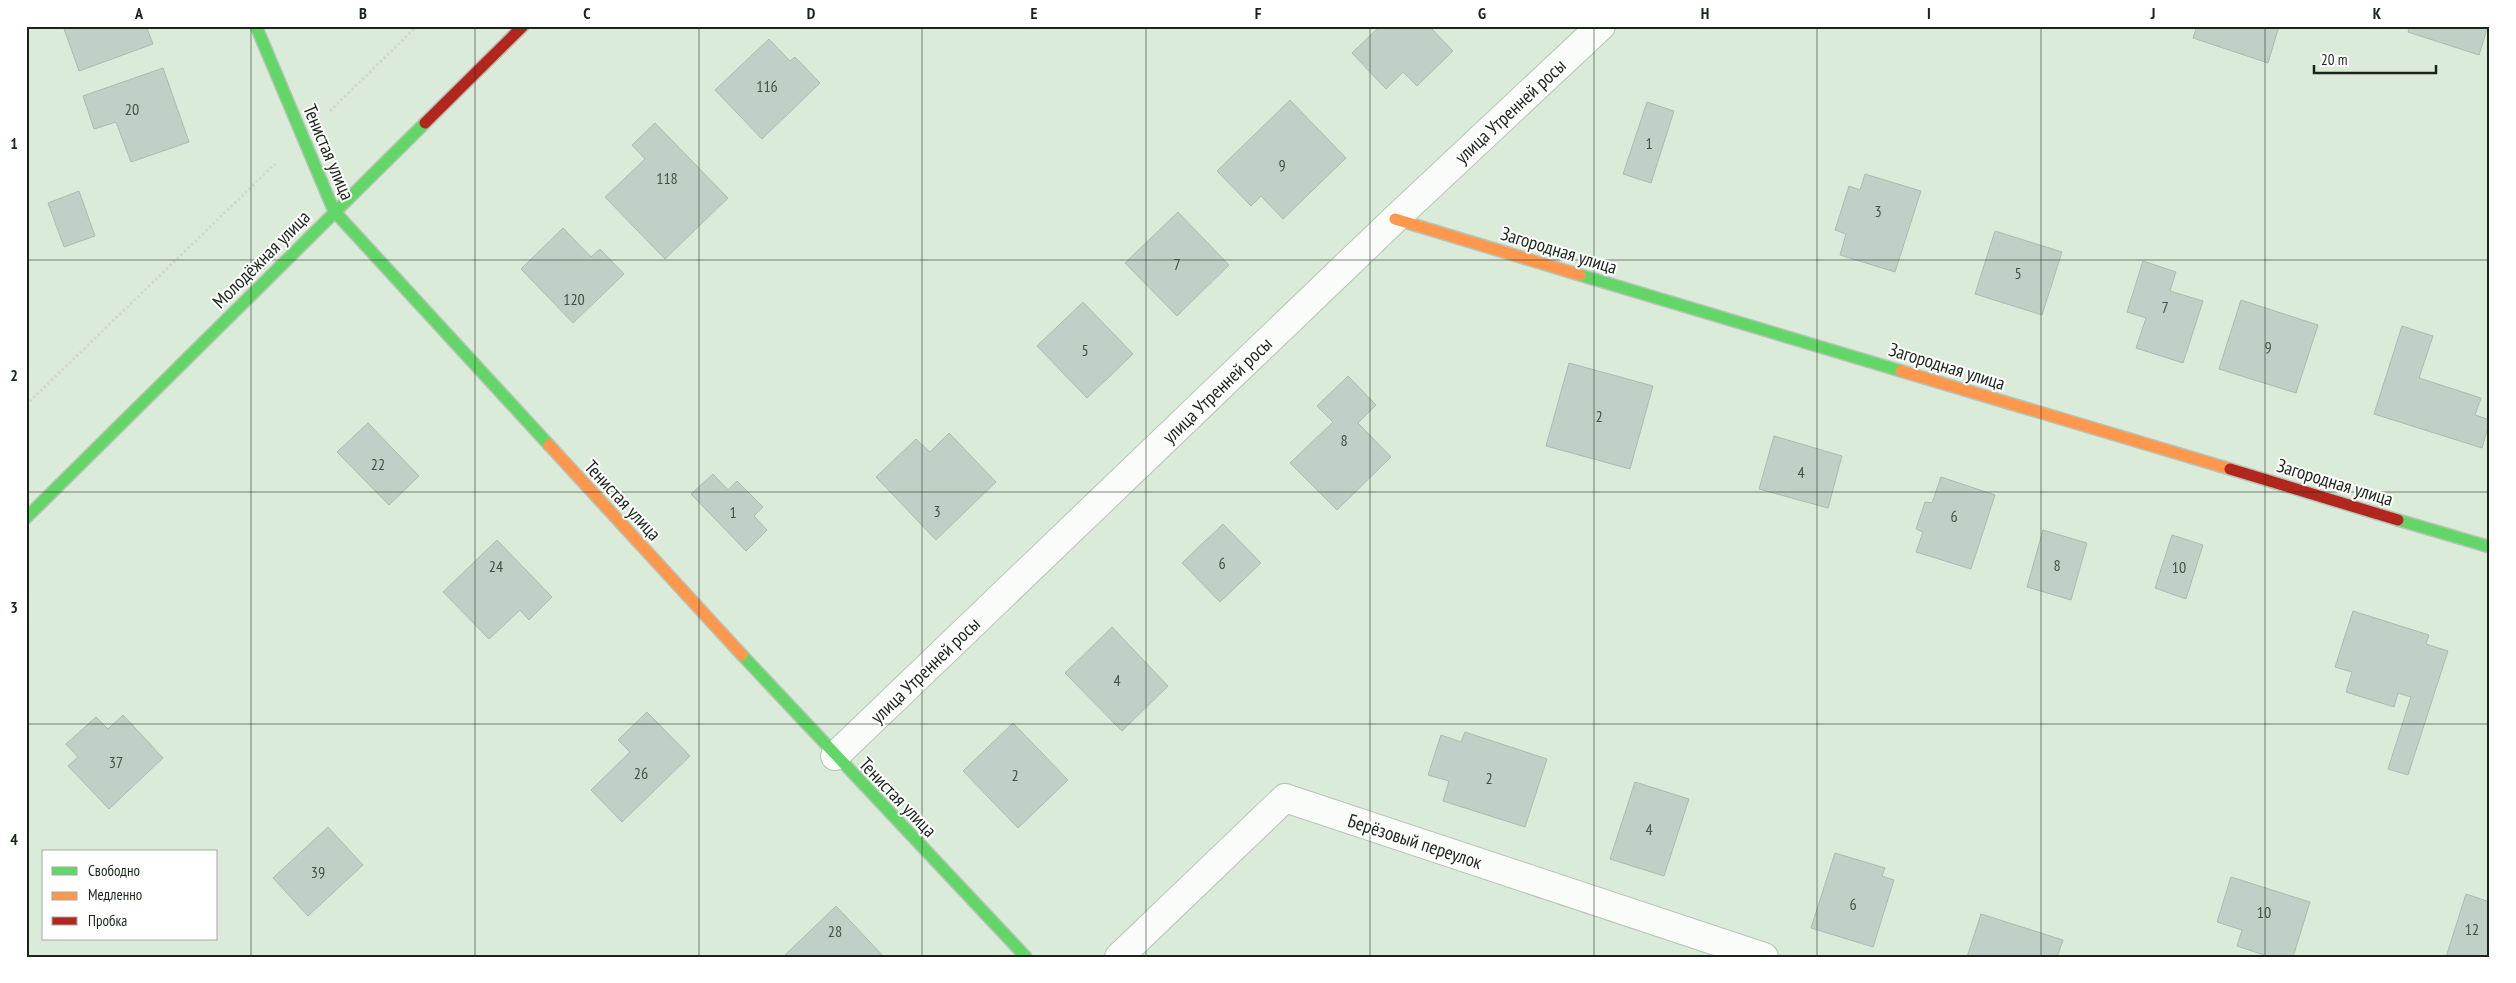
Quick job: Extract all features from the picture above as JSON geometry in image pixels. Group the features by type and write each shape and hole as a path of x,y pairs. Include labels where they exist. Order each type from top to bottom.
{"street":[{"name":"Тенистая улица","path":"256,26 334,211 835,756 1026,957"},
{"name":"Молодёжная улица","path":"26,518 523,26"},
{"name":"улица Утренней росы","path":"835,756 1394,219 1601,26"},
{"name":"Загородная улица","path":"1394,219 2490,547"},
{"name":"Берёзовый переулок","path":"1119,957 1285,798 1764,957"}],"path":[{"path":"26,405 417,26"}],"building":[{"path":"63,26 146,26 153,44 79,71"},
{"path":"1380,26 1429,26 1453,51 1417,86 1403,72 1386,89 1352,53"},
{"path":"2197,26 2279,26 2268,63 2193,38"},
{"path":"2410,26 2488,26 2479,55 2408,32"},
{"path":"769,39 790,61 795,57 820,83 762,139 715,90"},
{"path":"163,68 189,142 131,162 116,122 94,129 83,96"},
{"path":"1290,100 1346,158 1283,219 1261,196 1251,206 1217,171"},
{"path":"1647,102 1674,111 1651,183 1623,174"},
{"path":"655,123 728,198 665,259 605,197 645,159 632,145"},
{"path":"1865,174 1921,191 1895,272 1840,255 1846,234 1835,230 1849,186 1860,190"},
{"path":"79,191 95,236 64,247 48,203"},
{"path":"1178,212 1229,265 1177,316 1125,263"},
{"path":"563,228 591,257 600,249 624,274 573,323 521,269"},
{"path":"1995,231 2062,252 2042,315 1975,294"},
{"path":"2143,261 2176,272 2170,291 2203,301 2183,363 2136,348 2146,318 2127,312"},
{"path":"2241,300 2318,325 2296,393 2219,369"},
{"path":"1083,302 1133,354 1087,398 1037,346"},
{"path":"2402,326 2433,336 2419,378 2481,398 2475,415 2490,420 2482,448 2374,414"},
{"path":"1569,363 1653,386 1630,469 1546,446"},
{"path":"1348,376 1376,405 1358,423 1391,457 1337,510 1290,463 1333,422 1317,406"},
{"path":"368,423 419,476 389,505 337,452"},
{"path":"949,433 996,482 936,540 876,477 916,439 930,452"},
{"path":"1774,436 1842,456 1828,508 1759,489"},
{"path":"713,474 728,490 737,481 763,507 754,516 767,530 746,551 691,494"},
{"path":"1941,477 1995,495 1971,569 1916,552 1923,532 1916,529 1925,502 1932,503"},
{"path":"1223,524 1261,563 1220,602 1182,563"},
{"path":"2043,530 2087,543 2071,600 2027,587"},
{"path":"2172,535 2203,545 2186,599 2155,588"},
{"path":"497,540 552,597 529,620 520,610 489,639 443,592"},
{"path":"2353,611 2429,635 2426,644 2448,651 2408,775 2388,769 2411,697 2398,693 2394,707 2346,692 2352,672 2335,667"},
{"path":"1112,627 1168,686 1122,731 1065,673"},
{"path":"647,712 690,756 622,822 591,790 630,752 618,740"},
{"path":"123,715 163,758 109,809 68,766 78,757 66,744 96,717 108,729"},
{"path":"1013,723 1068,780 1018,828 963,771"},
{"path":"1465,732 1547,759 1525,827 1443,801 1449,781 1428,775 1441,735 1461,742"},
{"path":"1635,782 1689,799 1664,876 1610,859"},
{"path":"328,827 363,865 308,916 273,878"},
{"path":"1835,853 1885,868 1882,876 1894,880 1873,947 1811,928"},
{"path":"2231,877 2310,902 2293,957 2270,957 2237,946 2242,930 2217,922"},
{"path":"2466,894 2490,902 2490,957 2446,957"},
{"path":"836,906 884,957 783,957"},
{"path":"1981,914 2063,940 2057,957 1967,957"}],"traffic: fast":[{"path":"256,26 334,211 549,445"},
{"path":"26,518 425,123"},
{"path":"1580,275 1901,371"},
{"path":"2398,520 2490,547"},
{"path":"742,655 1026,957"}],"traffic: slow":[{"path":"1395,219 1580,275"},
{"path":"1901,371 2230,469"},
{"path":"549,445 742,655"}],"traffic: jam":[{"path":"425,123 523,26"},
{"path":"2230,469 2398,520"}]}
